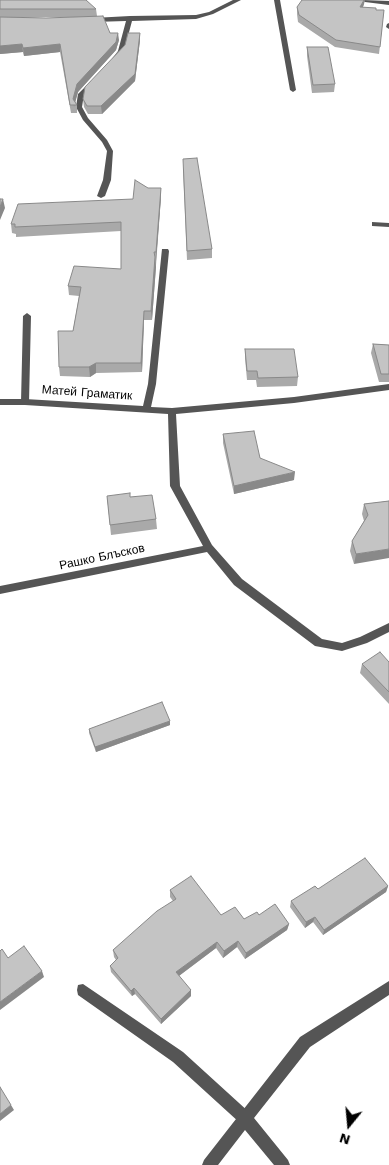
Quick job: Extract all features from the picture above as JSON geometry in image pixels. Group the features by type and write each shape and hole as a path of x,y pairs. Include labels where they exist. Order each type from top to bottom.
{"street":[{"path":"84,20 196,17 212,13 238,0"},
{"path":"277,0 293,90"},
{"path":"365,0 389,3"},
{"path":"112,63 121,51 130,18"},
{"path":"100,76 82,94 80,107 85,119 105,140 110,151 107,180 101,196"},
{"path":"375,224 389,225"},
{"path":"146,410 152,384 165,251"},
{"path":"25,402 27,316"},
{"name":"Матей Граматик","path":"0,402 172,412 294,400 389,386"},
{"path":"172,412 175,486 208,548 238,582 319,643 342,646 363,640 389,627"},
{"name":"Рашко Блъсков","path":"0,590 208,548"},
{"path":"209,1165 305,1042 389,986"},
{"path":"83,990 178,1057 245,1118 283,1165"}],"building":[{"path":"0,0 86,0 96,9 0,9"},
{"path":"302,0 364,0 360,7 384,10 380,47 336,40 299,15 297,7"},
{"path":"103,16 110,33 118,33 116,42 77,84 73,99 77,105 70,105 60,44 23,48 22,44 0,46 0,17"},
{"path":"128,33 140,33 135,74 101,106 87,106 83,99 85,87 125,45"},
{"path":"307,47 328,47 335,84 313,85"},
{"path":"197,158 212,249 187,251 183,159"},
{"path":"135,180 148,188 161,188 156,252 154,252 151,311 144,311 141,363 96,363 89,367 59,367 58,331 73,331 81,287 68,286 74,266 121,269 121,222 15,227 15,224 11,224 18,204 133,199"},
{"path":"373,344 389,345 389,374 381,374"},
{"path":"245,349 294,349 298,377 258,378 257,371 247,371"},
{"path":"254,431 260,458 295,472 234,486 223,434"},
{"path":"130,493 130,497 152,495 156,519 110,525 107,496"},
{"path":"389,501 389,549 356,554 352,541 368,515 364,504"},
{"path":"380,652 389,662 389,692 362,664"},
{"path":"162,702 170,721 95,747 89,729"},
{"path":"365,858 388,886 324,930 315,917 306,922 291,901 315,886 318,889"},
{"path":"191,876 221,915 235,907 244,919 257,912 259,915 275,904 289,924 246,953 238,941 224,951 217,942 176,972 191,990 161,1019 134,988 131,991 110,966 118,958 113,950 157,911 176,899 170,890"},
{"path":"24,946 42,971 0,1002 0,951 2,949 8,958"},
{"path":"0,1087 11,1105 0,1114"}]}
